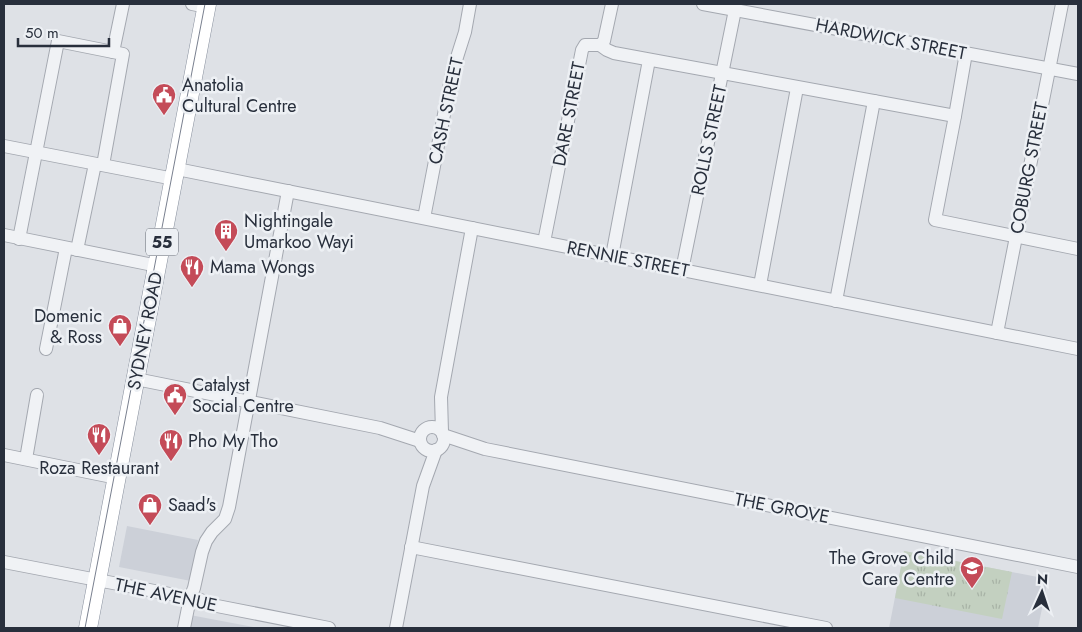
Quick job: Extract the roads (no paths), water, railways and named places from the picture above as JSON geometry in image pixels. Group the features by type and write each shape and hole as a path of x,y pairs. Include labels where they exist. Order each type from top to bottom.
{"highway":[{"name":"SYDNEY ROAD","path":"88,628 176,174 202,5"}],"street":[{"path":"113,52 123,4"},
{"name":"CASH STREET","path":"424,218 452,73 465,32 470,4"},
{"name":"DARE STREET","path":"544,242 582,50 587,44 600,45 604,42 612,4"},
{"name":"HARDWICK STREET","path":"703,4 1078,74"},
{"name":"COBURG STREET","path":"997,333 1062,4"},
{"name":"ROLLS STREET","path":"682,270 735,10"},
{"path":"19,239 58,41 123,54 99,164 72,249 46,349"},
{"path":"600,45 614,53 955,116"},
{"path":"966,53 935,220 1078,249"},
{"path":"612,256 649,60"},
{"path":"760,285 797,88"},
{"path":"836,301 874,101"},
{"name":"RENNIE STREET","path":"4,146 99,164 288,191 1078,350"},
{"path":"184,628 190,598 206,541 225,519 228,512 288,191"},
{"path":"396,628 423,486 440,441 441,397 472,228"},
{"path":"4,236 158,266"},
{"path":"136,379 424,436 436,427 440,441"},
{"path":"26,459 37,395"},
{"path":"423,486 424,436 441,397"},
{"path":"424,436 429,450 440,441"},
{"name":"THE GROVE","path":"440,441 1078,567"},
{"path":"4,455 118,478"},
{"path":"411,547 826,628"},
{"name":"THE AVENUE","path":"4,562 201,600 212,605 329,628"}],"tram line":[{"path":"85,628 205,4"}],"place":[{"name":"Anatolia Cultural Centre","path":"164,116"},
{"name":"Nightingale Umarkoo Wayi","path":"226,252"},
{"name":"Mama Wongs","path":"192,288"},
{"name":"Domenic & Ross","path":"120,347"},
{"name":"Catalyst Social Centre","path":"175,416"},
{"name":"Roza Restaurant","path":"99,456"},
{"name":"Pho My Tho","path":"171,462"},
{"name":"Saad's","path":"150,526"},
{"name":"The Grove Child Care Centre","path":"972,589"}]}
